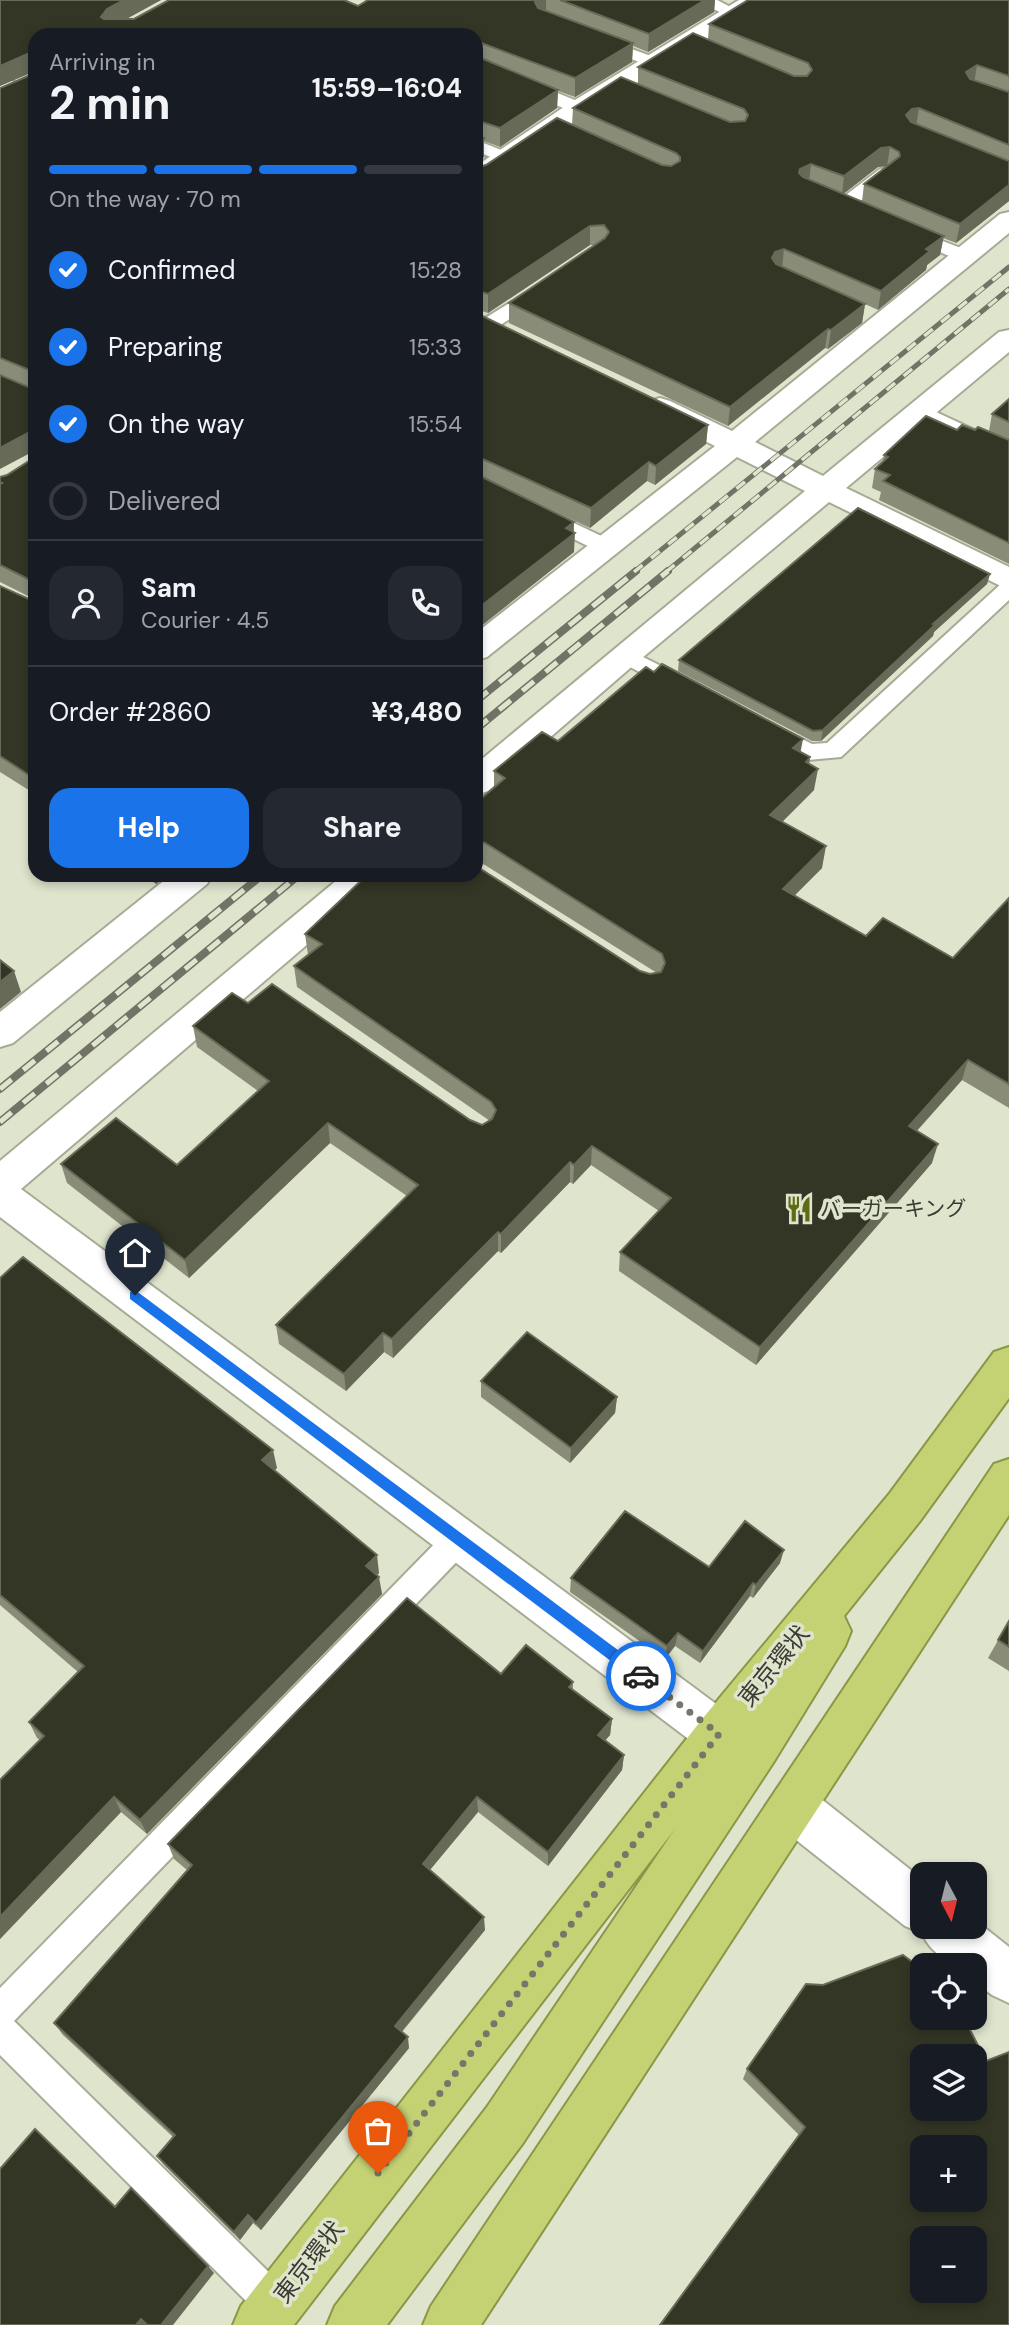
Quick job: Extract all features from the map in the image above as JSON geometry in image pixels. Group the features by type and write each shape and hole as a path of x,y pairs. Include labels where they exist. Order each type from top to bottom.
{"highway":[{"name":"東京環状","path":"268,2315 719,1734 905,1507 1009,1365"},
{"path":"450,2325 1009,1478"},
{"name":"東京環状","path":"354,2325 520,2102 757,1747 905,1507"}],"street":[{"path":"483,172 579,108 619,86 685,41 755,0"},
{"path":"483,642 735,444 876,319 965,257 1009,220"},
{"path":"483,777 625,655 1009,338"},
{"path":"637,396 1009,580"},
{"path":"0,1033 186,882"},
{"path":"0,1184 261,979 359,882"},
{"path":"0,1195 719,1734"},
{"path":"793,1807 910,1900"},
{"path":"959,1939 1009,1978"}],"lane":[{"path":"703,0 734,13"},
{"path":"581,35 653,62"},
{"path":"685,41 711,52"},
{"path":"483,69 579,108"},
{"path":"619,86 642,95"},
{"path":"553,126 576,136"},
{"path":"483,148 505,158"},
{"path":"868,215 838,203 886,173"},
{"path":"892,226 965,257"},
{"path":"493,326 554,280"},
{"path":"921,411 1009,454"},
{"path":"523,505 604,546"},
{"path":"747,720 808,752 833,751 1009,588"},
{"path":"625,655 698,694"},
{"path":"0,2012 459,1539"},
{"path":"0,2031 268,2315"}],"building":[{"path":"0,0 124,0 107,9 101,17 134,19 169,0 344,0 358,6 368,0 538,0 535,2 538,8 633,43 575,78 483,44 483,28 28,28 28,54 0,66"},
{"path":"560,0 705,0 649,34"},
{"path":"748,0 1009,0 1009,76 977,65 966,72 970,79 1009,92 1009,145 919,108 912,109 906,115 911,122 1009,161 1009,185 960,224 864,184 900,156 899,152 890,147 881,148 844,176 811,164 800,169 799,173 803,177 944,236 881,291 784,249 775,252 772,258 776,264 865,304 831,330 828,329 730,407 509,303 605,238 609,232 604,225 590,226 488,294 483,292 483,166 557,118 662,165 671,166 680,161 676,153 573,108 621,77 730,122 745,121 748,115 744,109 638,67 693,33 794,76 807,76 812,70 808,63 709,24"},
{"path":"483,59 558,90 500,128 483,122"},
{"path":"28,76 28,369 0,358 0,88"},
{"path":"483,316 708,425 656,466 649,462 591,508 483,459"},
{"path":"0,375 28,387 28,433 0,448"},
{"path":"1009,399 1009,422 992,414"},
{"path":"926,416 957,430 962,425 975,430 978,427 1009,440 1009,543 883,481 890,475 875,469 888,457 884,455"},
{"path":"28,462 28,579 0,565 0,477"},
{"path":"483,477 574,522 566,528 575,533 483,605"},
{"path":"858,508 990,574 933,624 935,625 823,730 813,731 679,660"},
{"path":"0,586 28,599 28,774 0,756"},
{"path":"662,664 803,739 793,748 810,757 806,762 818,769 770,815 826,846 783,889 866,936 883,918 953,958 1009,898 1009,1084 968,1060 909,1126 938,1144 760,1347 620,1252 671,1198 592,1146 574,1165 570,1162 501,1234 498,1232 392,1339 383,1333 344,1374 276,1325 418,1185 328,1123 185,1260 61,1164 116,1118 177,1165 269,1081 193,1026 232,993 248,1003 272,984 470,1120 482,1125 492,1119 496,1110 491,1102 294,966 322,944 305,934 360,882 483,882 483,870 640,971 650,974 661,972 665,963 662,954 483,843 483,797 505,778 494,771 542,732 558,741 646,667 654,672"},
{"path":"0,960 14,971 0,982"},
{"path":"23,1257 273,1450 262,1460 377,1555 366,1566 379,1577 140,1820 114,1797 0,1917 0,1780 44,1736 29,1722 84,1666 0,1595 0,1278"},
{"path":"527,1332 617,1397 571,1448 481,1381"},
{"path":"625,1511 709,1567 745,1521 784,1550 756,1585 753,1583 703,1651 678,1633 667,1646 571,1578"},
{"path":"407,1598 501,1674 526,1645 573,1682 569,1687 612,1719 598,1735 624,1755 548,1852 477,1797 423,1864 484,1917 395,2026 408,2037 256,2223 248,2215 234,2232 157,2156 175,2135 54,2023 192,1865 168,1844"},
{"path":"1009,1621 1009,1647 998,1640"},
{"path":"903,1955 910,1960 910,2030 970,2030 977,2044 910,2044 910,2121 987,2121 987,2061 1009,2052 1009,2325 660,2325 805,2127 747,2069 806,1984 823,1985"},
{"path":"35,2129 115,2207 131,2188 208,2266 161,2325 147,2325 141,2319 136,2325 0,2325 0,2169"}],"railway":[{"path":"634,572 1009,267"},
{"path":"666,572 1009,289"},
{"path":"483,695 636,571"},
{"path":"483,723 668,571"},
{"path":"0,1089 253,882"},
{"path":"0,1122 291,882"}],"way so far":[{"path":"378,2173 719,1734 641,1676"}],"place":[{"name":"バーガーキング","path":"799,1209"}],"route":[{"path":"135,1295 641,1676"}]}
